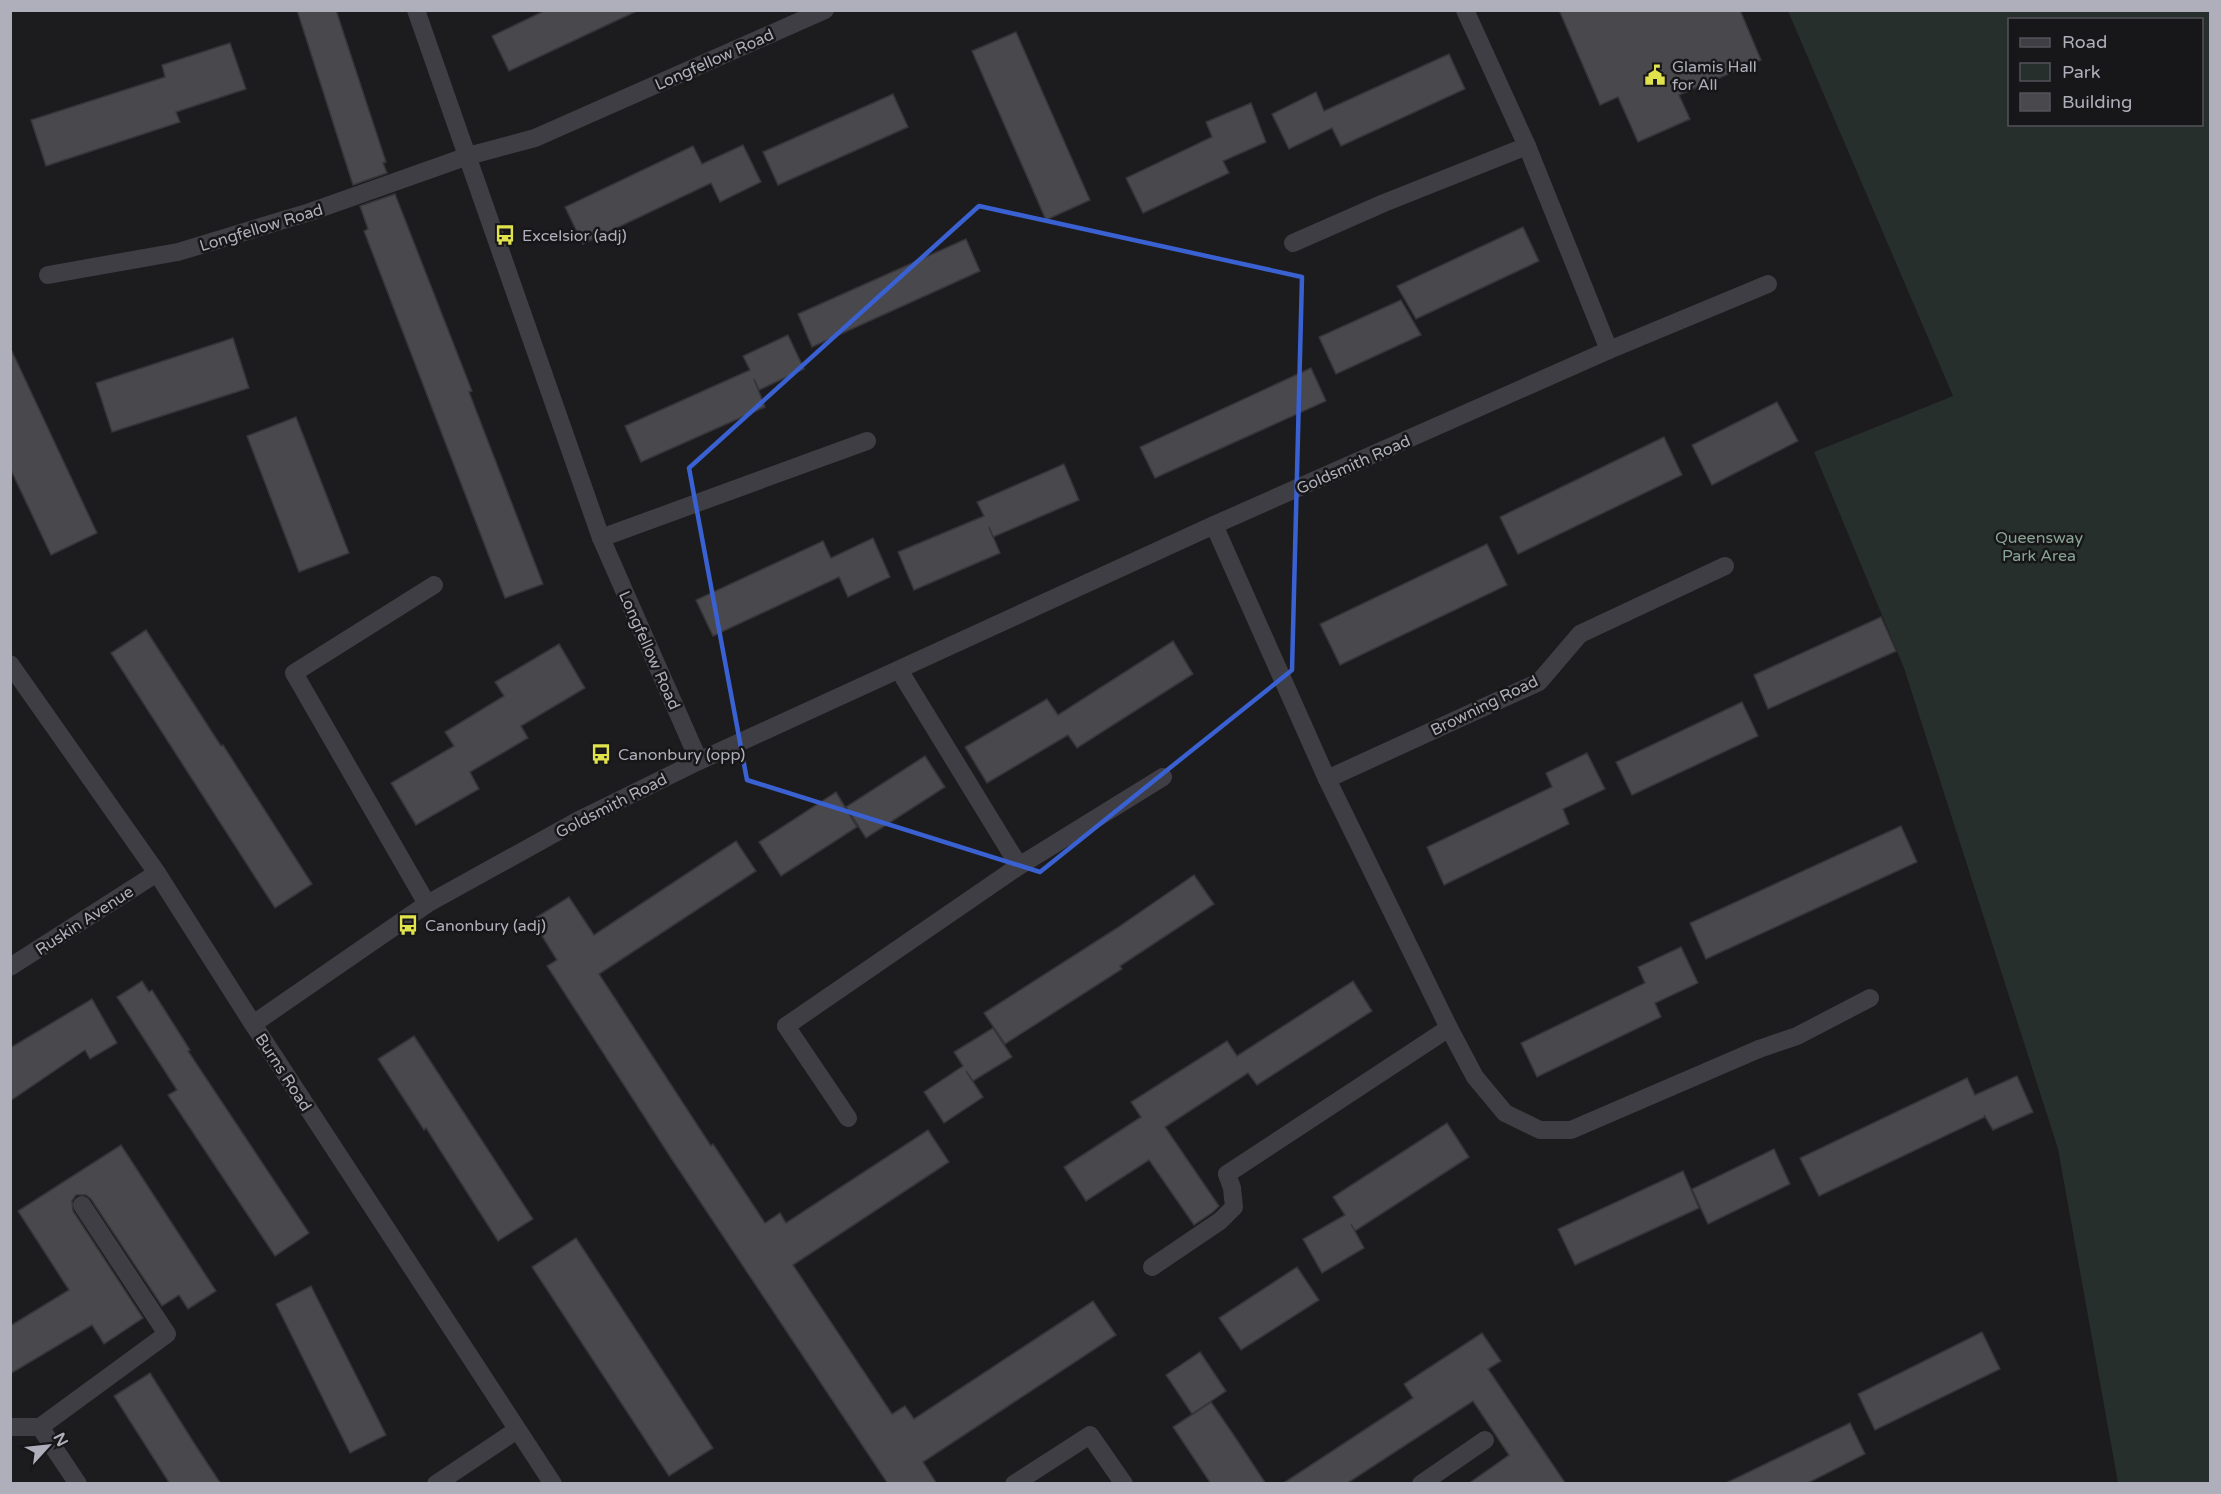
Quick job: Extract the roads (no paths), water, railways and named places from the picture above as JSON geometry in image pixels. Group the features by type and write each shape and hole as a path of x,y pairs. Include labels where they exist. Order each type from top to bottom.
{"street":[{"name":"Longfellow Road","path":"416,10 601,538 699,761"},
{"name":"Longfellow Road","path":"48,275 178,252 310,212 468,156 535,138 825,10"},
{"path":"1465,10 1527,146 1609,350"},
{"path":"1293,243 1383,203 1527,146"},
{"name":"Goldsmith Road","path":"253,1024 427,903 577,821 699,761 1214,525 1609,350 1768,284"},
{"path":"601,538 867,441"},
{"path":"1214,525 1327,779 1449,1028 1475,1077 1505,1113 1540,1130 1571,1130 1759,1049 1797,1036 1870,998"},
{"name":"Browning Road","path":"1327,779 1539,682 1580,634 1725,566"},
{"path":"427,903 294,673 434,585"},
{"name":"Burns Road","path":"10,663 157,873 553,1484"},
{"path":"899,670 1019,866"},
{"path":"848,1118 786,1026 1019,866 1162,777"},
{"name":"Ruskin Avenue","path":"10,967 157,873"},
{"path":"1152,1267 1220,1221 1234,1207 1232,1188 1227,1174 1449,1028"},
{"path":"10,1427 40,1426 167,1334 82,1206"},
{"path":"40,1426 78,1484"},
{"path":"436,1484 517,1430"},
{"path":"1014,1484 1090,1435 1124,1484"},
{"path":"1421,1484 1485,1440"}],"place":[{"name":"Glamis Hall for All","path":"1655,75"},
{"name":"Excelsior (adj)","path":"505,235"},
{"name":"Canonbury (opp)","path":"601,754"},
{"name":"Canonbury (adj)","path":"408,925"}],"park label":[{"name":"Queensway Park Area","path":"2039,546"}]}
